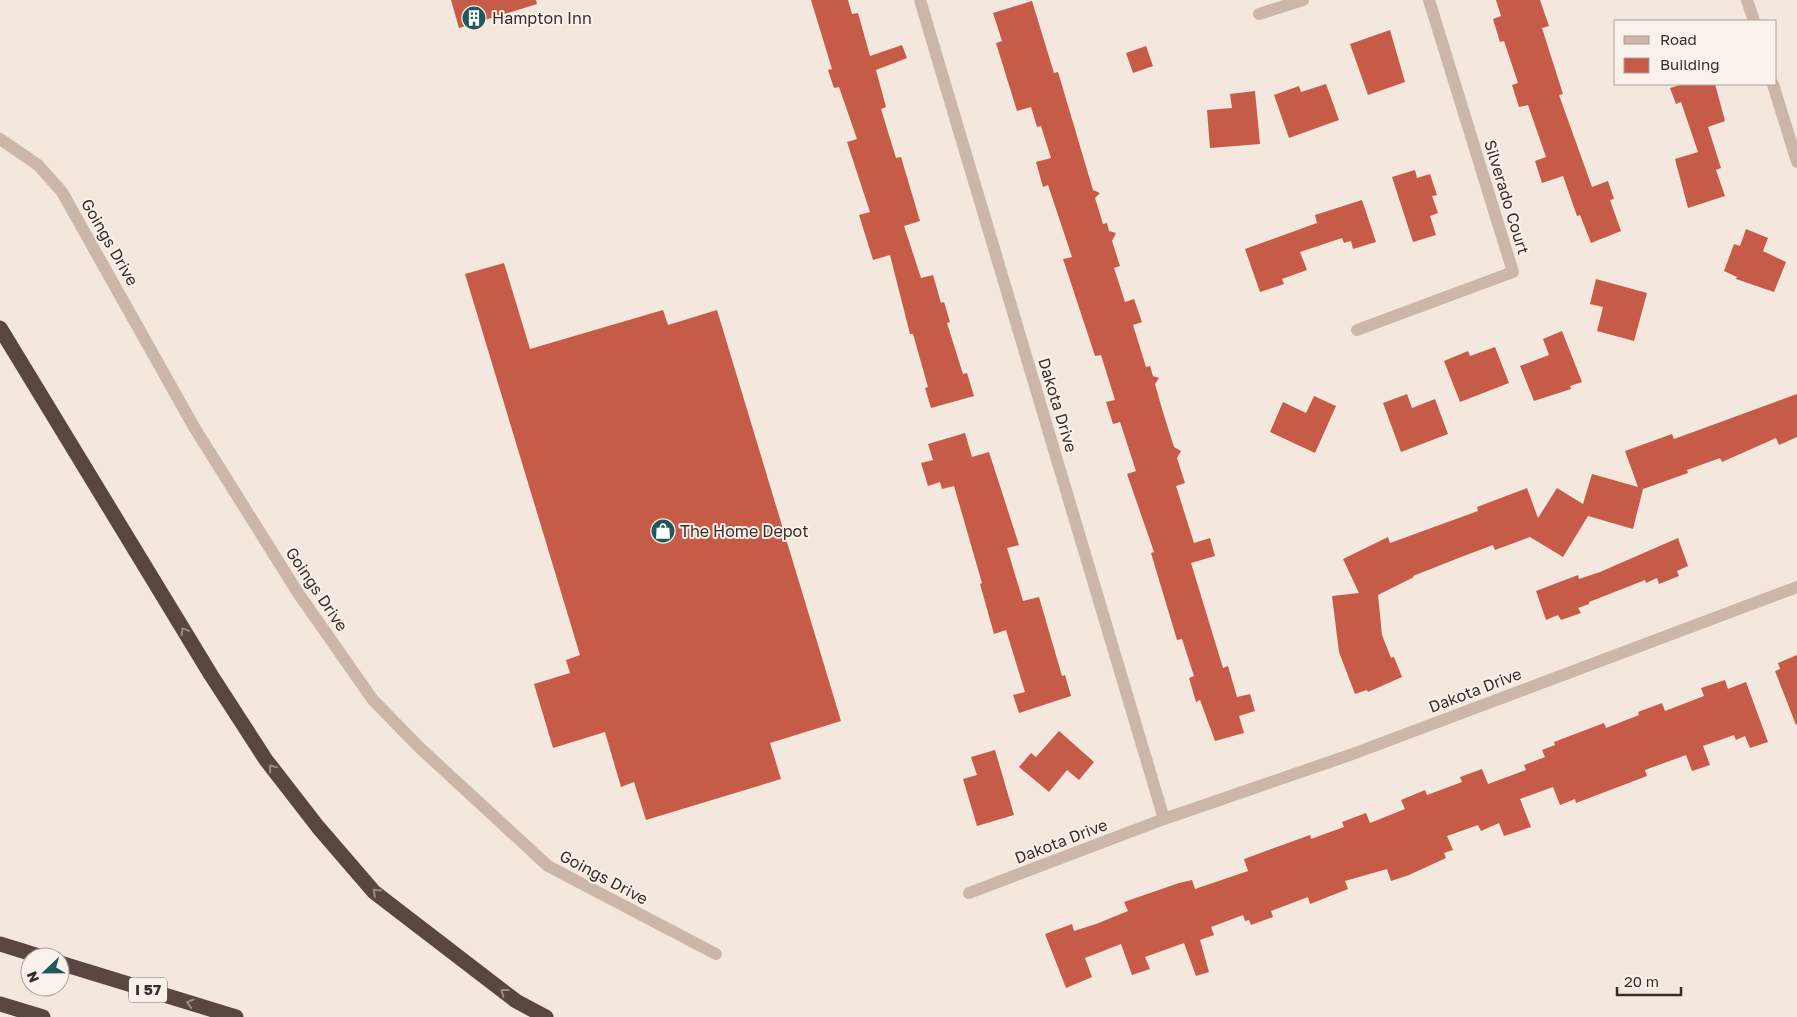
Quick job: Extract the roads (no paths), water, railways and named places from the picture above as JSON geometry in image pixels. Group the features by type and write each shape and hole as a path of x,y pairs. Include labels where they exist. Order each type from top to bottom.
{"highway":[{"path":"0,328 211,675 266,760 318,827 374,892 516,1001 546,1017"},
{"path":"0,944 20,950"},
{"name":"I 57","path":"70,966 236,1017"},
{"path":"0,1004 43,1017"}],"street":[{"name":"Dakota Drive","path":"920,0 1164,819"},
{"path":"1259,14 1303,0"},
{"name":"Silverado Court","path":"1356,330 1513,272 1429,0"},
{"path":"1747,0 1754,20"},
{"path":"1773,85 1797,162"},
{"name":"Goings Drive","path":"0,139 38,165 62,192 194,427 298,594 373,700 420,748 548,866 716,954"},
{"name":"Dakota Drive","path":"968,894 1164,819 1350,755 1797,587"}],"place":[{"name":"Hampton Inn","path":"474,18"},
{"name":"The Home Depot","path":"663,531"}]}
